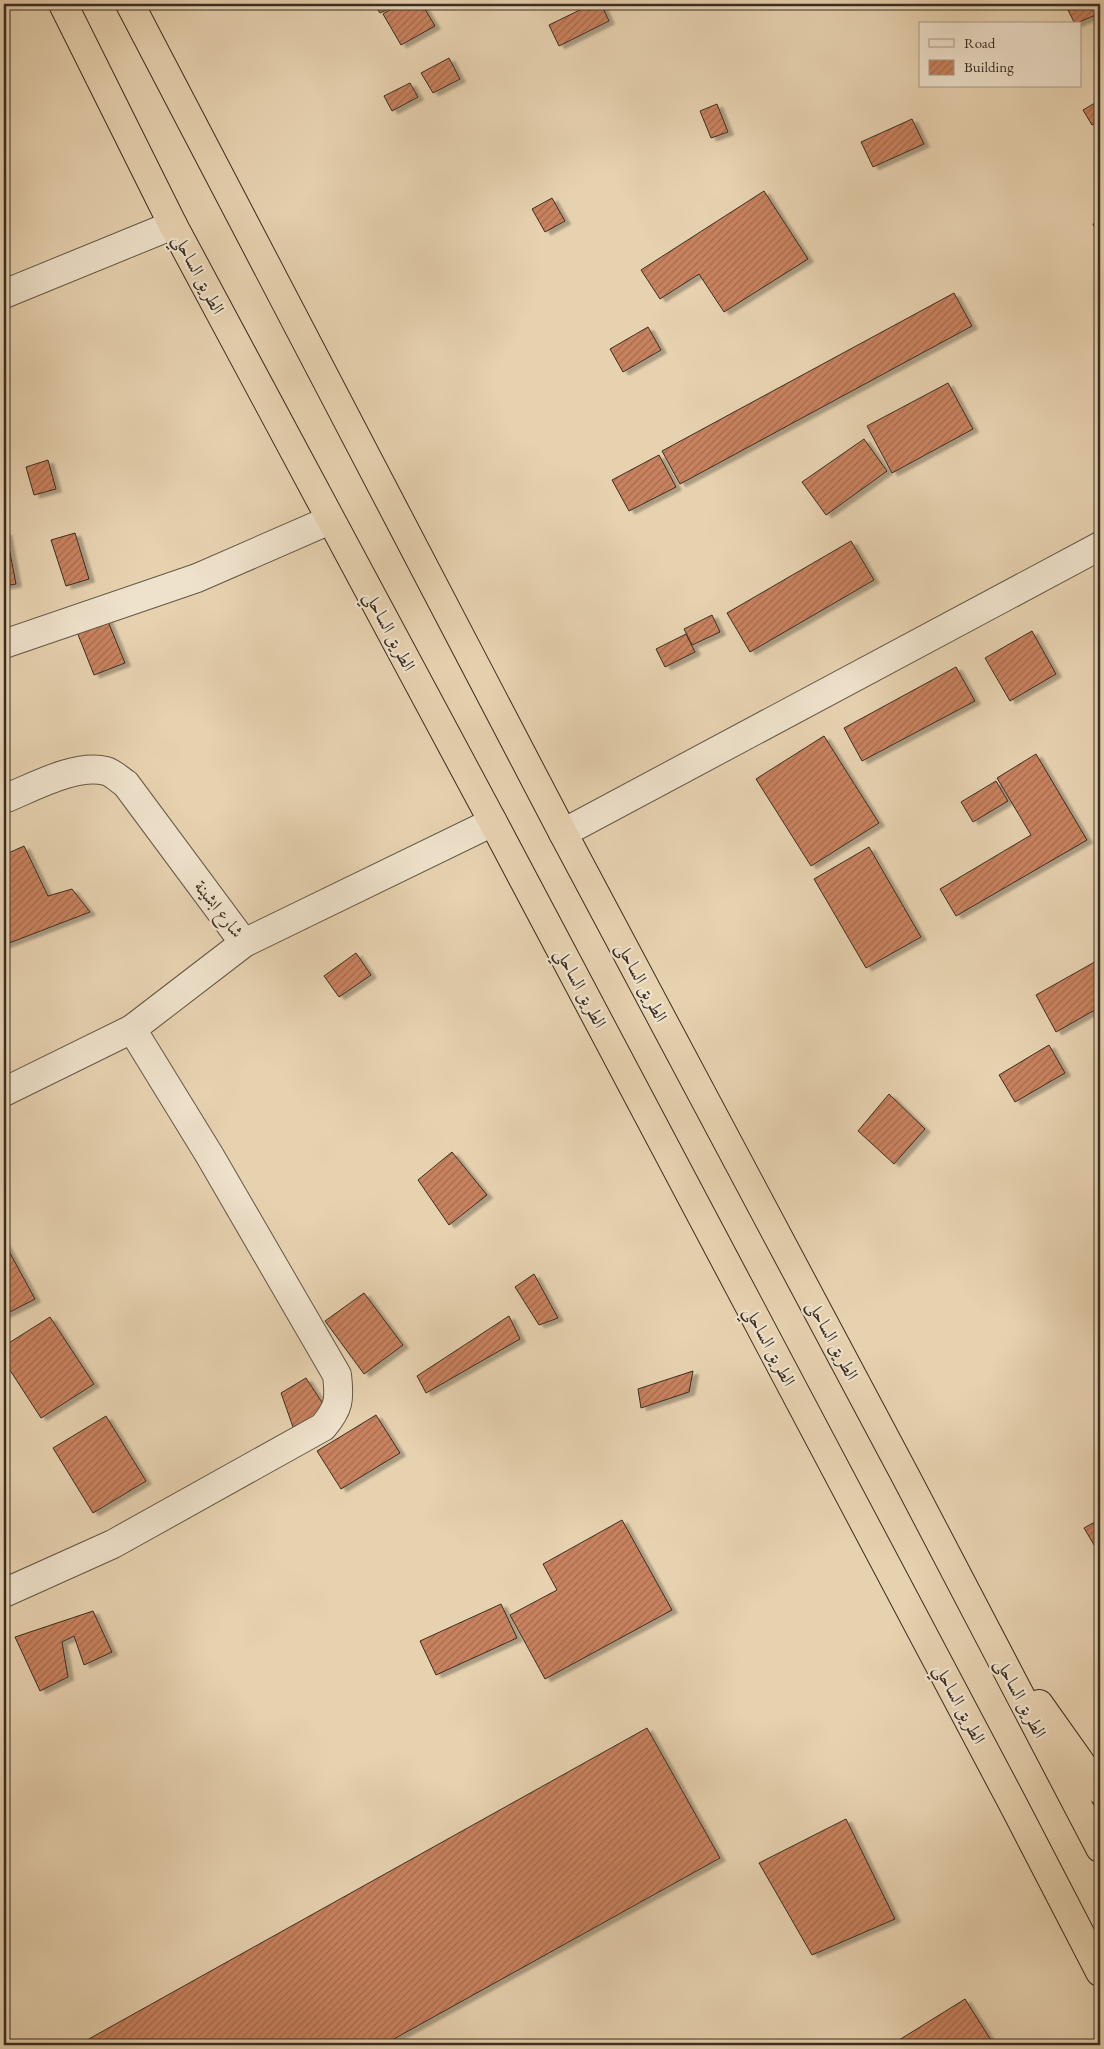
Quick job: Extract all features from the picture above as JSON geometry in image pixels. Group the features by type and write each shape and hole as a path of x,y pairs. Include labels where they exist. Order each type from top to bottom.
{"highway":[{"name":"الطريق الساحلي","path":"63,4 173,225 493,822 1014,1804 1100,1972"},
{"path":"130,4 563,832"},
{"name":"الطريق الساحلى","path":"563,832 901,1468 1100,1848"},
{"path":"1001,1661 1055,1725 1100,1790"}],"street":[{"path":"4,294 173,225"},
{"path":"4,644 197,578 330,520"},
{"path":"563,832 1100,546"},
{"name":"شارع ابشينة","path":"4,799 75,772 92,769 108,772 126,784 244,943 493,822"},
{"path":"4,1092 132,1029 244,943"},
{"path":"4,1593 113,1544 323,1427 335,1413 339,1397 337,1375 210,1156 132,1029"}],"building":[{"path":"374,4 397,4 380,13"},
{"path":"400,4 422,4 435,26 401,45 383,14"},
{"path":"592,4 601,4 609,21 559,46 549,25"},
{"path":"1065,4 1100,4 1100,13 1080,22 1074,22"},
{"path":"449,58 460,79 433,93 421,73"},
{"path":"410,83 418,97 392,111 384,96"},
{"path":"1100,100 1100,121 1092,125 1083,110"},
{"path":"717,104 728,132 711,138 700,111"},
{"path":"912,119 924,144 873,167 861,142"},
{"path":"764,191 808,259 724,312 699,274 660,299 641,270"},
{"path":"552,198 565,221 545,232 532,209"},
{"path":"1100,220 1100,239 1093,224"},
{"path":"954,293 972,326 680,484 662,451"},
{"path":"648,327 661,350 623,372 610,349"},
{"path":"948,383 973,429 892,473 867,426"},
{"path":"864,439 887,471 826,515 802,482"},
{"path":"659,455 676,487 629,511 612,480"},
{"path":"48,460 56,489 34,495 26,467"},
{"path":"4,532 6,532 16,584 4,586"},
{"path":"75,533 89,579 66,586 51,540"},
{"path":"851,541 874,580 750,652 727,613"},
{"path":"712,615 720,632 692,645 684,629"},
{"path":"107,619 125,663 94,675 77,632"},
{"path":"1032,631 1056,674 1010,701 985,658"},
{"path":"686,634 695,652 665,667 656,649"},
{"path":"956,667 975,701 862,761 844,728"},
{"path":"824,736 879,823 811,866 756,779"},
{"path":"1036,754 1087,840 956,916 940,889 1031,835 997,778"},
{"path":"996,781 1008,801 973,822 961,802"},
{"path":"24,846 48,896 72,889 90,912 4,945 4,855"},
{"path":"869,847 921,937 866,968 814,879"},
{"path":"356,953 371,975 339,997 324,976"},
{"path":"1100,959 1100,1007 1056,1032 1036,995"},
{"path":"1049,1045 1065,1073 1015,1102 999,1075"},
{"path":"889,1094 925,1129 894,1164 858,1131"},
{"path":"452,1152 487,1195 449,1225 418,1180"},
{"path":"4,1242 35,1299 4,1315"},
{"path":"534,1274 558,1318 539,1325 515,1287"},
{"path":"364,1293 403,1345 364,1374 325,1321"},
{"path":"509,1316 520,1339 426,1393 417,1376"},
{"path":"50,1317 94,1384 41,1418 4,1361 4,1346"},
{"path":"693,1371 689,1392 641,1408 638,1389"},
{"path":"306,1378 327,1410 293,1427 281,1393"},
{"path":"376,1415 400,1453 341,1489 317,1451"},
{"path":"106,1416 146,1481 93,1513 53,1448"},
{"path":"1100,1519 1100,1555 1084,1528"},
{"path":"622,1520 672,1610 545,1679 510,1615 557,1590 543,1564"},
{"path":"501,1604 517,1638 436,1675 420,1641"},
{"path":"93,1611 112,1652 84,1665 74,1636 62,1642 68,1677 40,1691 15,1637"},
{"path":"647,1728 720,1858 383,2045 78,2045"},
{"path":"846,1819 895,1919 812,1955 759,1863"},
{"path":"965,1999 994,2045 891,2045"}]}
